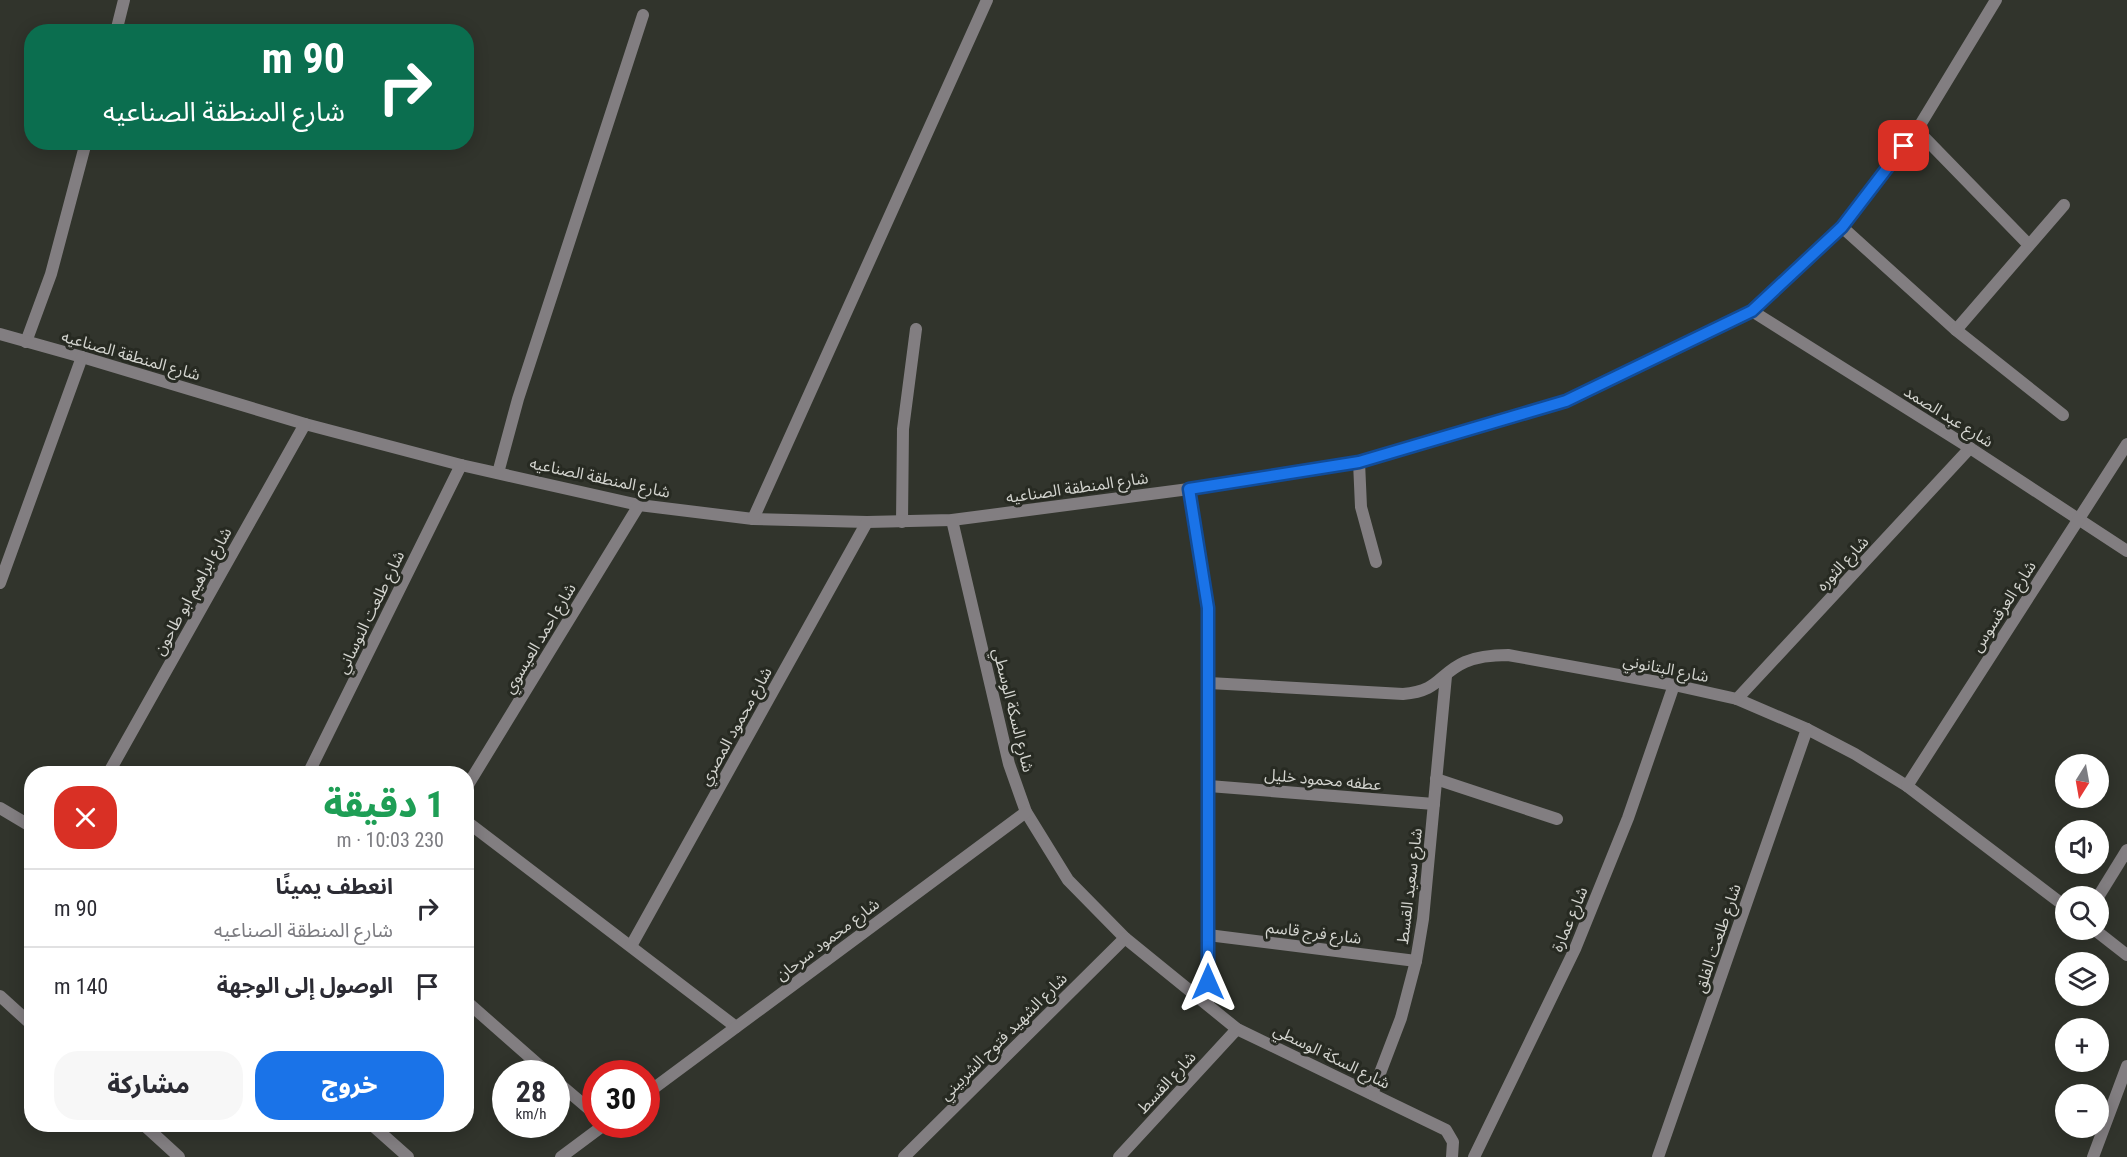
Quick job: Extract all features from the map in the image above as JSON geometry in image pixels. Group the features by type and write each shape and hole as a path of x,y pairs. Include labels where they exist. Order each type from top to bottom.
{"street":[{"path":"118,24 124,0"},
{"path":"753,519 987,0"},
{"name":"شارع المنطقة الصناعيه","path":"0,334 305,424 461,465 639,505 753,519 867,522 952,520 1189,489 1359,462 1566,401 1752,311 1842,227 1917,130 1996,0"},
{"path":"498,473 518,399 643,15"},
{"path":"1917,130 2029,245"},
{"path":"26,342 51,274 84,150"},
{"path":"1956,330 2064,206"},
{"path":"1842,227 1956,330 2063,415"},
{"name":"شارع عبد الصمد","path":"1752,311 1970,448 2127,551"},
{"path":"902,522 903,429 916,329"},
{"path":"0,583 82,357"},
{"name":"شارع ابراهيم ابو طاحون","path":"113,766 305,424"},
{"name":"شارع العرقسوس","path":"1907,786 2127,444"},
{"name":"شارع الثوره","path":"1737,699 1970,448"},
{"path":"1359,462 1361,507 1376,562"},
{"name":"شارع طلعت النوساني","path":"312,766 461,465"},
{"path":"1189,489 1208,608 1208,1005"},
{"name":"شارع احمد العيسوي","path":"474,775 639,505"},
{"name":"شارع السكة الوسطي","path":"952,520 1008,764 1026,812 1068,880 1125,938 1237,1029 1446,1130 1453,1142 1452,1157"},
{"name":"شارع محمود المصري","path":"631,946 867,522"},
{"name":"شارع البتانوني","path":"1209,683 1419,693 1434,686 1464,662 1485,656 1508,655 1674,685 1737,699 1807,729 1856,754 1907,786 2055,900"},
{"name":"شارع سعيد القسط","path":"1372,1094 1401,1018 1416,962 1423,919 1446,675"},
{"name":"شارع عمارة","path":"1474,1157 1575,949 1628,818 1674,685"},
{"name":"شارع طلعت الفلق","path":"1658,1157 1807,729"},
{"path":"1436,779 1557,819"},
{"name":"عطفه محمود خليل","path":"1209,786 1434,804"},
{"path":"0,807 24,823"},
{"name":"شارع محمود سرحان","path":"660,1084 1026,812"},
{"path":"474,827 736,1027"},
{"path":"2105,886 2127,850"},
{"name":"شارع فرج قاسم","path":"1208,934 1416,962"},
{"name":"شارع الشهيد فتوح الشربيني","path":"904,1157 1125,938"},
{"path":"2108,940 2127,955"},
{"path":"0,996 24,1017"},
{"path":"474,1008 533,1060"},
{"name":"شارع القسط","path":"1119,1157 1237,1029"},
{"path":"2093,1157 2127,1066"},
{"path":"570,1093 582,1103"},
{"path":"152,1132 179,1157"},
{"path":"380,1132 408,1157"},
{"path":"561,1157 587,1138"}],"route":[{"path":"1208,982 1208,608 1189,489 1359,462 1566,401 1752,311 1842,227 1904,146"}]}
